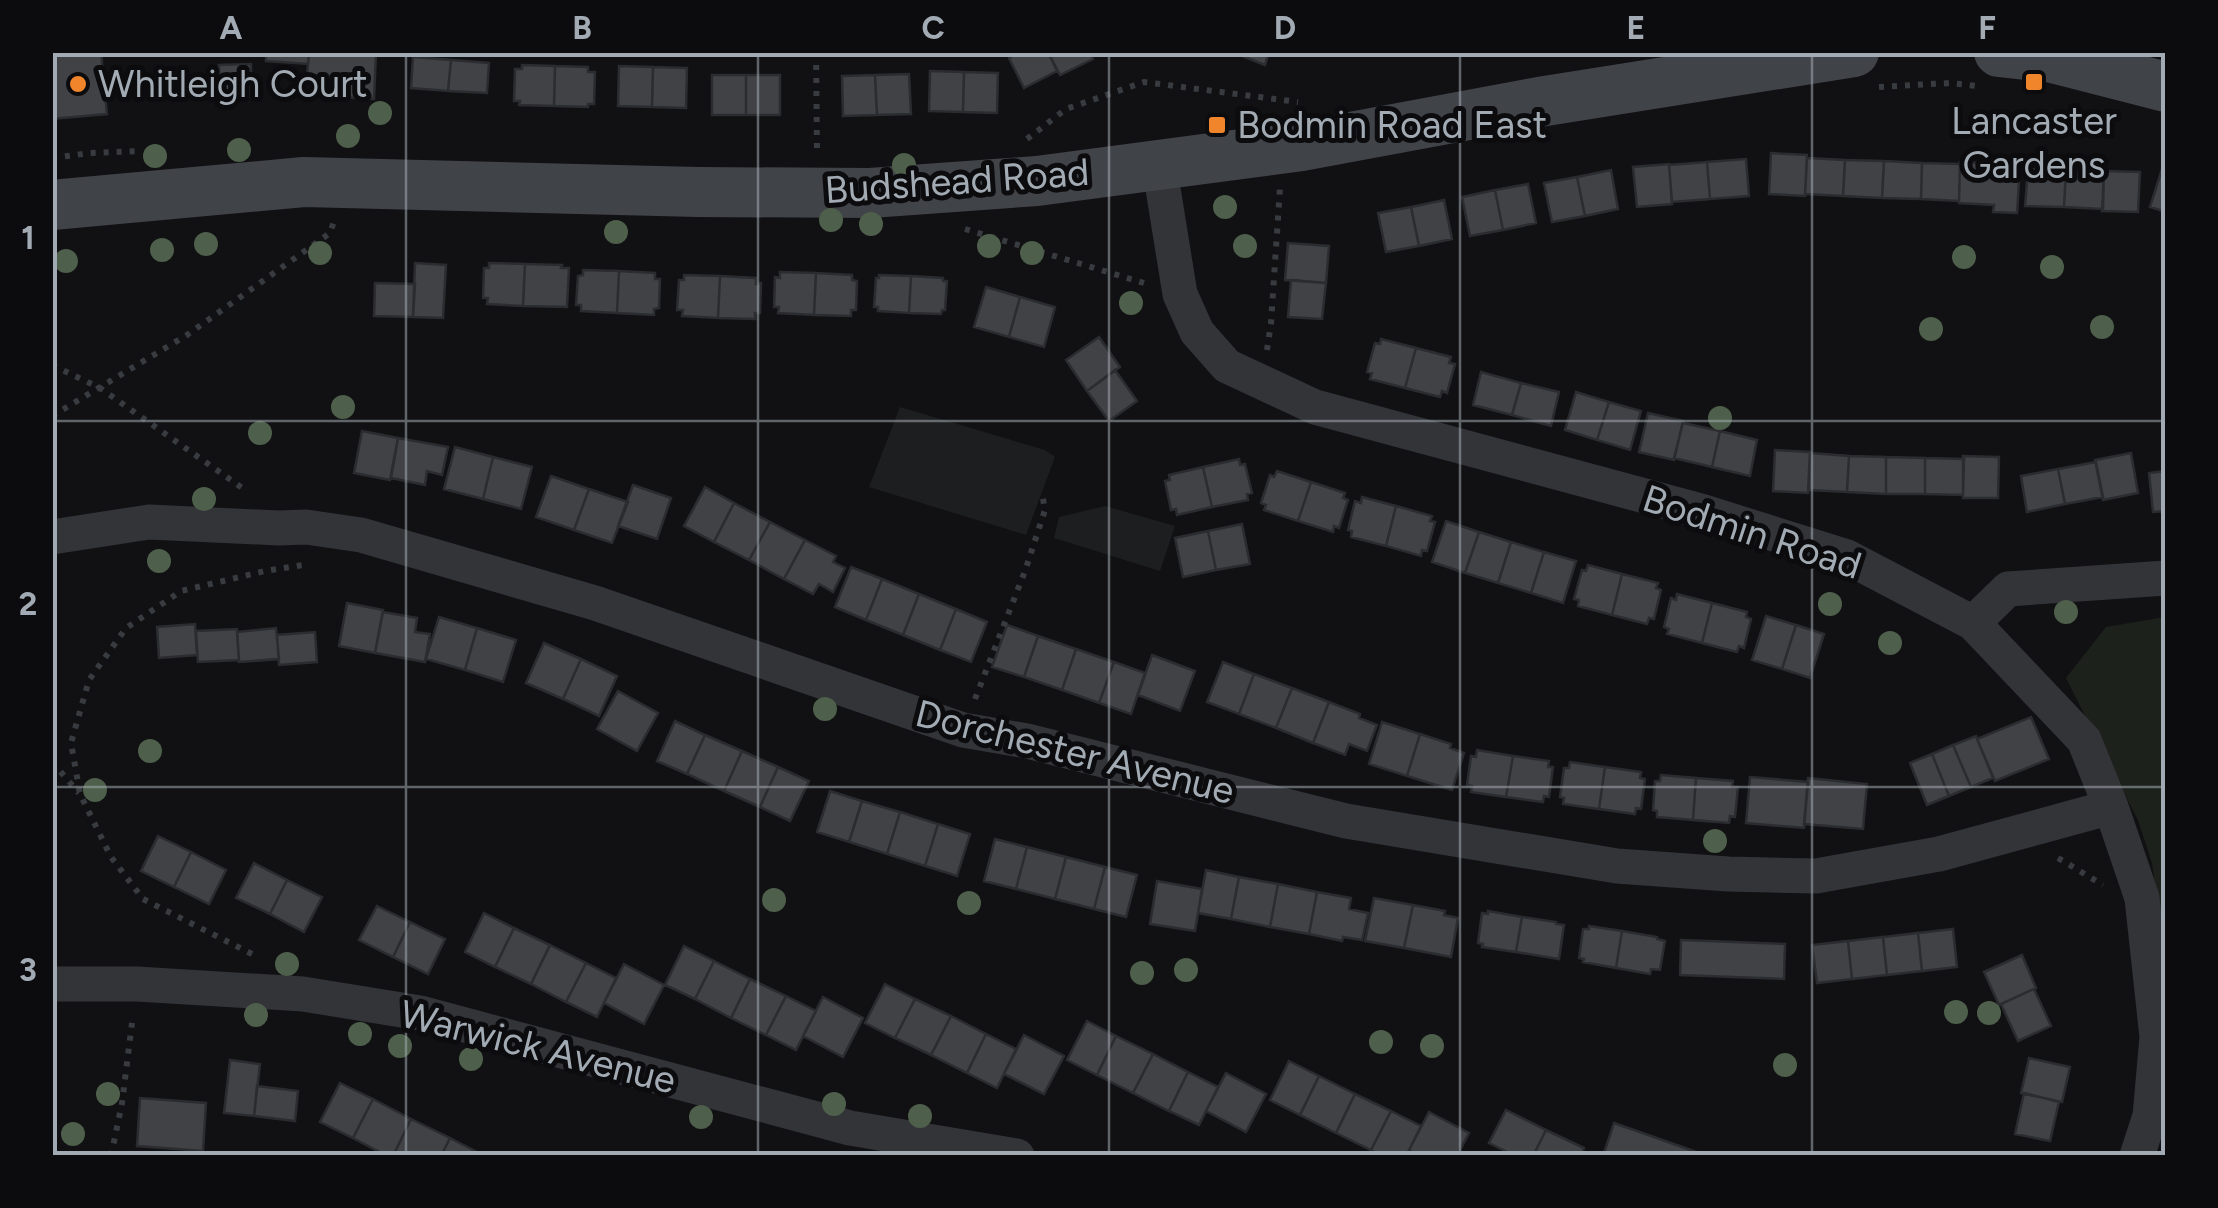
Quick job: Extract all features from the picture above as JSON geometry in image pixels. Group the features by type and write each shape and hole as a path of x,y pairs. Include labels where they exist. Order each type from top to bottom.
{"street":[{"name":"Budshead Road","path":"52,205 304,182 870,193 1037,181 1302,146 1539,102 1854,52"},
{"path":"2000,52 2053,58 2166,87"},
{"name":"Bodmin Road","path":"1159,164 1180,294 1196,332 1227,366 1315,407 1704,512 1848,558 1974,623 2084,740 2142,898 2157,1037 2150,1116 2137,1156"},
{"name":"Dorchester Avenue","path":"52,537 148,522 306,526 361,535 595,603 964,730 1027,740 1346,820 1617,866 1816,876 1938,854 2111,807"},
{"path":"1974,623 2008,589 2166,578"},
{"name":"Warwick Avenue","path":"52,984 137,984 303,994 420,1013 850,1128 1018,1156"}],"path":[{"path":"816,52 818,156"},
{"path":"1018,146 1066,109 1144,82 1300,102"},
{"path":"52,416 187,335 330,234 349,182"},
{"path":"1262,382 1271,322 1281,182"},
{"path":"954,226 1180,294"},
{"path":"52,365 100,388 254,497 279,528"},
{"path":"985,674 1044,510 1042,493"},
{"path":"80,794 71,743 89,680 126,628 181,591 324,562 361,535"},
{"path":"52,762 80,794 111,857 142,898 285,971 303,994"},
{"path":"2009,835 2035,843 2114,892 2142,898"},
{"path":"111,1156 137,984"}],"shaded area":[{"path":"900,407 1045,450 1055,457 1026,535 869,487"},
{"path":"1105,506 1175,526 1160,571 1054,538 1059,517"},
{"path":"2165,617 2165,952 2152,863 2138,820 2066,678 2106,627"}],"building":[{"name":"Whitleigh Court","path":"101,52 107,114 52,119 52,54"},
{"path":"266,52 309,52 308,64 266,61"},
{"path":"309,52 376,52 374,99 340,97 341,78 307,77"},
{"path":"1019,52 1048,52 1057,71 1024,88 1009,58"},
{"path":"1048,52 1090,52 1093,59 1060,75"},
{"path":"1232,52 1269,52 1265,65"},
{"path":"413,57 451,60 448,91 411,88"},
{"path":"451,60 489,63 487,93 448,91"},
{"path":"251,64 251,97 220,98 219,65"},
{"path":"522,65 555,66 554,106 519,105 520,101 514,101 515,69 522,69"},
{"path":"555,66 588,67 588,72 595,72 594,104 554,106"},
{"path":"619,66 653,67 652,107 618,106"},
{"path":"653,67 687,68 686,108 652,107"},
{"path":"930,71 964,72 963,112 929,111"},
{"path":"964,72 998,73 997,113 963,112"},
{"path":"909,74 911,114 877,115 875,75"},
{"path":"712,75 746,75 746,115 712,115"},
{"path":"746,75 780,75 780,115 746,115"},
{"path":"875,75 877,115 843,116 842,76"},
{"path":"1771,153 1807,155 1805,196 1769,194"},
{"path":"1807,158 1845,160 1843,196 1805,194"},
{"path":"1746,159 1749,196 1710,199 1707,162"},
{"path":"1845,160 1884,161 1882,198 1843,196"},
{"path":"1884,161 1922,163 1921,199 1882,198"},
{"path":"1707,162 1710,199 1672,202 1669,165"},
{"path":"1960,162 2020,165 2017,213 1993,212 1994,205 1959,203"},
{"path":"1922,163 1960,164 1959,201 1921,199"},
{"path":"1669,164 1672,204 1637,207 1633,167"},
{"path":"2028,169 2066,171 2064,207 2025,206"},
{"path":"2162,169 2166,170 2166,212 2150,207"},
{"path":"1611,170 1618,209 1585,216 1577,177"},
{"path":"2066,171 2104,172 2103,209 2064,207"},
{"path":"2104,171 2140,172 2138,212 2102,211"},
{"path":"1577,177 1585,216 1552,222 1544,183"},
{"path":"1528,184 1536,223 1503,230 1495,190"},
{"path":"1495,190 1503,230 1470,236 1462,197"},
{"path":"1444,200 1452,239 1419,246 1411,207"},
{"path":"1411,207 1419,246 1386,252 1378,213"},
{"path":"1288,243 1329,246 1326,283 1285,280"},
{"path":"415,263 446,265 443,318 413,317"},
{"path":"489,263 525,264 523,306 487,304 488,298 483,298 484,268 489,268"},
{"path":"525,264 569,268 567,307 523,306"},
{"path":"583,270 619,271 617,313 581,311 581,305 576,305 578,276 583,275"},
{"path":"619,271 655,273 655,279 660,279 659,308 654,309 654,315 617,313"},
{"path":"780,272 816,273 814,315 778,313 779,307 774,307 775,277 780,278"},
{"path":"816,273 852,275 852,280 857,281 856,310 851,310 851,316 814,315"},
{"path":"684,275 720,276 718,318 682,316 683,310 677,310 679,280 684,280"},
{"path":"879,275 911,276 909,313 878,311 874,307"},
{"path":"720,276 756,278 756,284 761,283 760,313 755,313 755,319 718,318"},
{"path":"911,276 947,281 945,310 941,314 909,313"},
{"path":"1291,280 1326,283 1322,319 1288,317"},
{"path":"375,283 415,284 413,317 374,316"},
{"path":"986,287 1020,297 1009,337 974,327"},
{"path":"1020,297 1055,307 1044,347 1009,337"},
{"path":"1099,337 1120,367 1087,391 1066,360"},
{"path":"1381,339 1416,348 1405,388 1370,379 1372,373 1367,372 1375,343 1380,344"},
{"path":"1416,348 1451,357 1449,363 1455,364 1447,393 1442,391 1440,397 1405,388"},
{"path":"1115,370 1137,401 1109,421 1087,391"},
{"path":"1481,372 1521,383 1512,415 1473,405"},
{"path":"1521,383 1559,392 1551,426 1512,415"},
{"path":"1576,392 1609,402 1597,440 1565,430"},
{"path":"1609,402 1641,411 1630,450 1597,440"},
{"path":"1648,413 1683,421 1674,460 1639,452"},
{"path":"1683,423 1720,431 1712,467 1674,458"},
{"path":"362,431 398,438 390,480 354,473"},
{"path":"1720,431 1757,440 1750,476 1712,467"},
{"path":"398,438 448,447 442,475 427,471 425,485 391,478"},
{"path":"455,447 493,457 483,499 444,489"},
{"path":"1775,450 1810,452 1808,493 1773,491"},
{"path":"1810,453 1849,456 1847,492 1809,490"},
{"path":"2131,453 2138,493 2103,500 2095,460"},
{"path":"1849,456 1886,457 1886,494 1847,492"},
{"path":"1963,456 1999,457 1998,498 1963,498"},
{"path":"493,457 532,467 521,509 483,499"},
{"path":"1886,457 1925,458 1925,494 1886,494"},
{"path":"1925,458 1964,459 1963,495 1925,494"},
{"path":"1239,459 1240,465 1245,464 1252,493 1247,494 1248,500 1212,507 1203,467"},
{"path":"2096,462 2103,497 2065,504 2058,469"},
{"path":"1203,467 1212,507 1177,515 1176,509 1171,510 1165,481 1170,480 1169,475"},
{"path":"2058,469 2065,504 2027,512 2021,476"},
{"path":"1277,471 1311,482 1298,521 1264,510 1266,505 1261,503 1270,475 1274,477"},
{"path":"2166,471 2166,511 2153,512 2149,473"},
{"path":"551,476 589,489 574,530 536,517"},
{"path":"1311,482 1345,493 1343,498 1348,500 1339,528 1334,526 1333,532 1298,521"},
{"path":"633,485 671,498 657,539 618,526"},
{"path":"705,487 734,503 714,542 684,526"},
{"path":"589,489 628,502 612,543 574,530"},
{"path":"1362,497 1396,506 1386,546 1351,537 1352,531 1348,530 1355,501 1361,503"},
{"path":"734,503 770,522 749,560 714,542"},
{"path":"1396,506 1432,516 1430,521 1435,522 1427,551 1422,550 1421,556 1386,546"},
{"path":"1446,521 1479,532 1465,573 1432,562"},
{"path":"770,522 805,540 784,579 749,560"},
{"path":"1242,524 1250,564 1216,570 1208,531"},
{"path":"1208,531 1216,570 1183,577 1175,538"},
{"path":"1479,532 1511,542 1498,583 1465,573"},
{"path":"805,540 836,556 833,562 845,568 833,592 819,584 813,594 784,579"},
{"path":"1511,542 1544,552 1531,593 1498,583"},
{"path":"1544,552 1576,561 1563,603 1531,593"},
{"path":"1588,565 1622,574 1612,615 1578,606 1579,600 1574,599 1582,570 1586,571"},
{"path":"851,567 882,579 866,620 835,607"},
{"path":"1622,574 1658,583 1656,588 1661,590 1654,619 1649,618 1647,624 1612,615"},
{"path":"882,579 919,594 903,635 866,620"},
{"path":"919,594 956,609 940,650 903,635"},
{"path":"1677,594 1712,603 1702,643 1667,634 1669,629 1664,627 1671,598 1676,600"},
{"path":"347,603 383,610 375,653 339,646"},
{"path":"1712,603 1747,612 1746,617 1751,619 1744,648 1739,646 1737,652 1702,643"},
{"path":"956,609 987,622 971,662 940,650"},
{"path":"383,612 417,618 415,632 430,634 425,662 375,653"},
{"path":"1766,616 1796,625 1782,669 1752,660"},
{"path":"439,617 477,628 465,670 426,659"},
{"path":"195,624 197,655 159,658 157,627"},
{"path":"1007,625 1038,636 1024,677 992,667"},
{"path":"1796,625 1824,634 1810,678 1782,669"},
{"path":"276,628 279,659 239,662 237,632"},
{"path":"477,628 516,640 503,682 465,670"},
{"path":"237,629 239,660 198,662 196,631"},
{"path":"315,632 317,662 279,665 277,635"},
{"path":"1038,636 1076,649 1062,690 1024,677"},
{"path":"544,643 581,659 563,699 526,683"},
{"path":"1076,649 1114,662 1099,703 1062,690"},
{"path":"1152,655 1195,671 1180,711 1138,695"},
{"path":"581,659 617,676 599,716 563,699"},
{"path":"1114,662 1145,673 1131,714 1099,703"},
{"path":"1223,662 1254,674 1239,714 1207,702"},
{"path":"1254,674 1292,688 1276,728 1239,714"},
{"path":"1292,688 1329,702 1313,743 1276,728"},
{"path":"618,691 658,713 637,751 597,729"},
{"path":"1329,702 1377,725 1367,751 1349,744 1345,755 1313,743"},
{"path":"2031,717 2049,759 1995,781 1977,739"},
{"path":"675,721 705,735 687,774 657,761"},
{"path":"1382,722 1420,734 1407,776 1369,764"},
{"path":"1420,734 1451,744 1450,748 1464,753 1452,790 1407,776"},
{"path":"705,735 742,751 724,791 687,774"},
{"path":"1976,736 1993,778 1971,787 1953,745"},
{"path":"1953,745 1971,787 1949,796 1932,754"},
{"path":"1477,750 1513,756 1506,797 1471,792 1472,786 1467,785 1471,756 1476,757"},
{"path":"742,751 778,767 760,807 724,791"},
{"path":"1932,754 1949,796 1927,805 1910,763"},
{"path":"1513,756 1549,761 1548,767 1553,767 1549,797 1544,796 1543,802 1506,797"},
{"path":"1570,762 1605,767 1599,809 1563,804 1564,798 1560,797 1564,768 1569,768"},
{"path":"778,767 809,781 790,821 760,807"},
{"path":"1605,767 1641,772 1640,778 1645,779 1641,809 1636,808 1635,814 1599,809"},
{"path":"1661,775 1696,778 1693,820 1657,817 1653,810 1655,781 1660,781"},
{"path":"1750,777 1808,782 1804,828 1746,823"},
{"path":"1696,778 1733,781 1732,787 1738,787 1735,817 1730,816 1729,823 1693,820"},
{"path":"1808,778 1867,784 1863,829 1804,824"},
{"path":"830,791 862,801 849,842 817,832"},
{"path":"862,801 900,812 887,854 849,842"},
{"path":"900,812 938,824 925,866 887,854"},
{"path":"938,824 970,834 957,876 925,866"},
{"path":"158,836 191,852 174,887 141,871"},
{"path":"995,839 1027,847 1016,889 984,881"},
{"path":"1027,847 1066,857 1055,899 1016,889"},
{"path":"191,852 226,870 209,904 174,887"},
{"path":"1066,857 1105,867 1094,909 1055,899"},
{"path":"254,863 287,880 270,914 236,898"},
{"path":"1105,867 1137,875 1126,917 1094,909"},
{"path":"1206,870 1239,877 1231,919 1198,913"},
{"path":"1239,877 1278,884 1270,927 1231,919"},
{"path":"287,880 322,897 304,932 270,914"},
{"path":"1157,881 1202,889 1195,931 1150,924"},
{"path":"1278,884 1317,892 1309,934 1270,927"},
{"path":"1317,892 1351,898 1349,909 1368,913 1362,940 1343,937 1342,941 1309,934"},
{"path":"1374,898 1413,905 1404,948 1365,941"},
{"path":"1413,905 1445,911 1444,915 1458,918 1451,957 1404,948"},
{"path":"377,906 410,922 393,957 359,940"},
{"path":"484,913 514,928 495,967 465,952"},
{"path":"1482,913 1522,917 1516,952 1478,943"},
{"path":"1522,917 1564,925 1559,959 1516,952"},
{"path":"410,922 445,939 428,974 393,957"},
{"path":"1589,926 1622,931 1616,968 1579,958 1583,929"},
{"path":"514,928 550,945 531,984 495,967"},
{"path":"1953,929 1957,967 1922,971 1918,933"},
{"path":"1622,931 1665,941 1660,970 1651,969 1650,974 1616,968"},
{"path":"1918,933 1922,971 1887,975 1883,937"},
{"path":"1883,937 1887,975 1852,979 1848,941"},
{"path":"1681,940 1785,944 1784,979 1680,975"},
{"path":"1848,941 1852,979 1817,983 1812,945"},
{"path":"550,945 586,963 566,1002 531,984"},
{"path":"684,946 714,961 695,999 665,985"},
{"path":"2022,955 2036,988 1999,1005 1984,972"},
{"path":"714,961 750,979 731,1018 695,999"},
{"path":"586,963 616,978 597,1017 566,1002"},
{"path":"624,964 664,985 644,1024 604,1003"},
{"path":"750,979 786,996 766,1035 731,1018"},
{"path":"885,984 915,999 895,1038 865,1023"},
{"path":"2034,989 2051,1026 2018,1041 2001,1004"},
{"path":"786,996 816,1011 796,1050 766,1035"},
{"path":"823,997 863,1018 843,1057 803,1036"},
{"path":"915,999 951,1016 931,1055 895,1038"},
{"path":"951,1016 986,1034 967,1073 931,1055"},
{"path":"1087,1021 1116,1036 1097,1075 1067,1060"},
{"path":"986,1034 1016,1049 997,1088 967,1073"},
{"path":"1024,1035 1064,1056 1044,1094 1004,1074"},
{"path":"1116,1036 1153,1054 1133,1093 1097,1075"},
{"path":"1153,1054 1188,1072 1169,1111 1133,1093"},
{"path":"2029,1058 2070,1067 2062,1102 2021,1093"},
{"path":"230,1060 260,1064 254,1116 224,1113"},
{"path":"1289,1061 1319,1076 1300,1115 1270,1100"},
{"path":"1188,1072 1218,1087 1199,1125 1169,1111"},
{"path":"1226,1073 1266,1094 1246,1132 1206,1111"},
{"path":"1319,1076 1355,1094 1336,1133 1300,1115"},
{"path":"340,1083 373,1099 353,1138 320,1122"},
{"path":"257,1086 298,1091 295,1121 254,1116"},
{"path":"2024,1093 2059,1102 2050,1141 2015,1134"},
{"path":"1355,1094 1391,1111 1371,1150 1336,1133"},
{"path":"140,1098 206,1103 203,1151 137,1146"},
{"path":"373,1099 411,1119 393,1156 353,1138"},
{"path":"1506,1110 1546,1130 1533,1156 1515,1156 1489,1143"},
{"path":"1391,1111 1421,1126 1406,1156 1382,1156 1371,1150"},
{"path":"1429,1112 1469,1133 1457,1156 1418,1156 1409,1150"},
{"path":"411,1119 450,1138 441,1156 393,1156"},
{"path":"1614,1123 1708,1156 1603,1156"},
{"path":"1546,1130 1584,1148 1581,1156 1533,1156"},
{"path":"450,1138 475,1151 472,1156 441,1156"}],"place":[{"name":"Lancaster Gardens","path":"2034,82"},
{"name":"Whitleigh Court","path":"78,84"},
{"name":"Bodmin Road East","path":"1217,125"}]}
